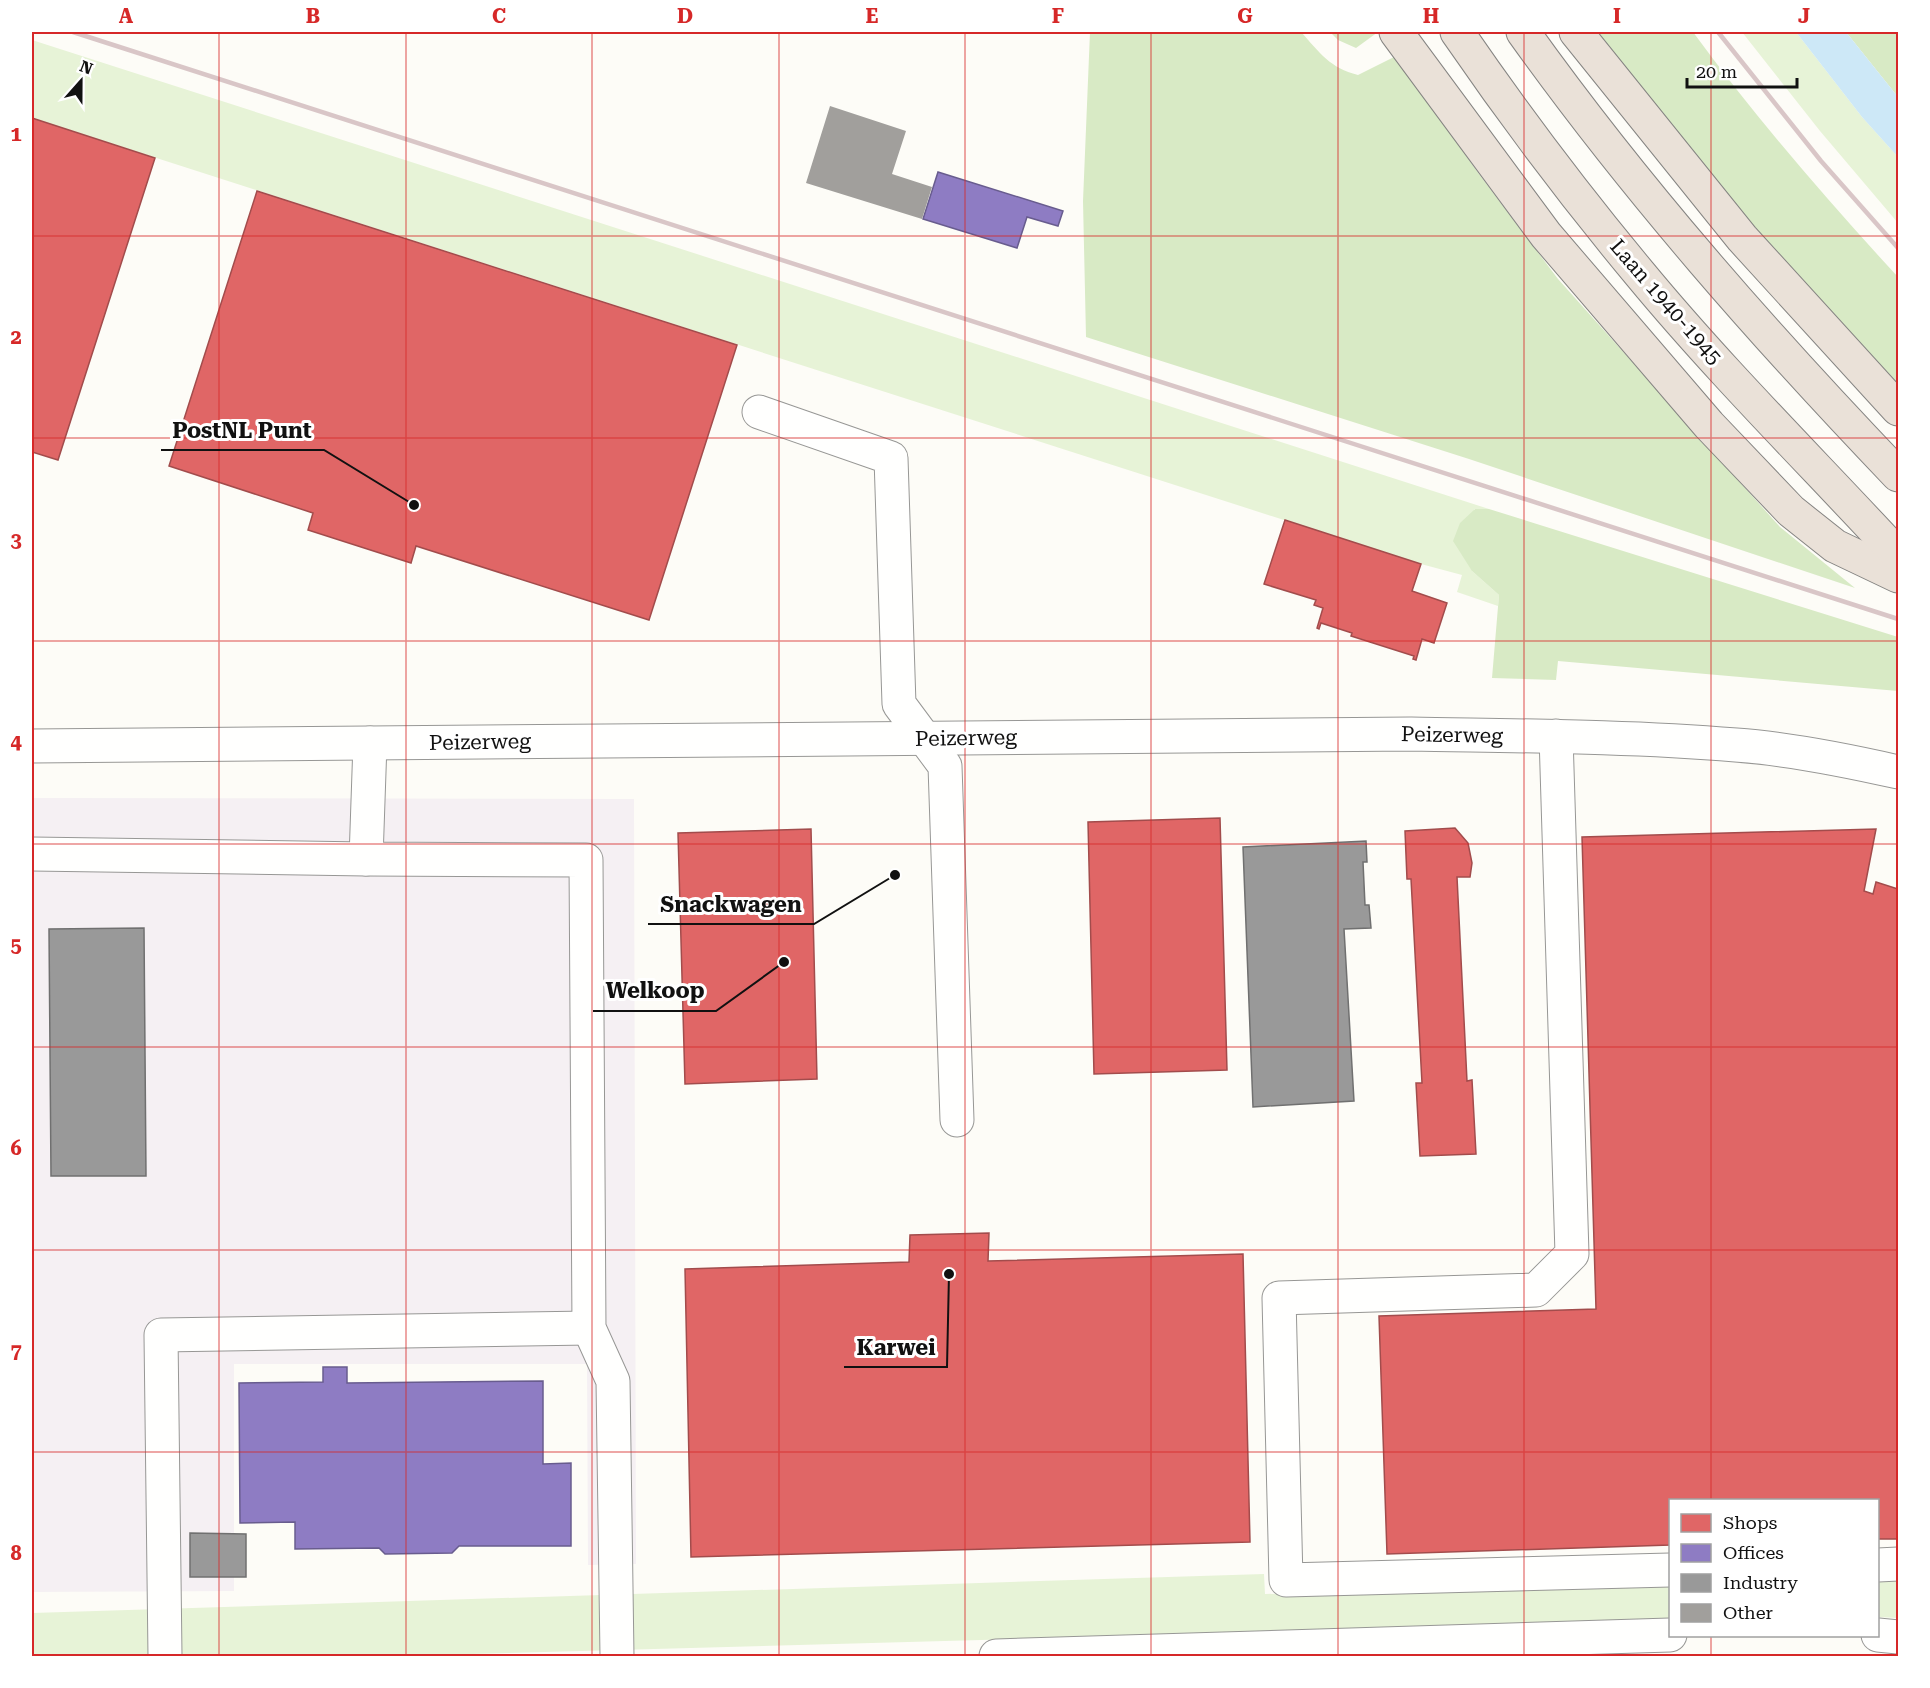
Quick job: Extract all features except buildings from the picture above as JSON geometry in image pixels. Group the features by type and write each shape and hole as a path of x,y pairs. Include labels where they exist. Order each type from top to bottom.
{"highway":[{"path":"1396,32 1546,235 1708,425 1791,511 1835,546 1899,576"},
{"name":"Laan 1940-1945","path":"1457,32 1556,171 1641,275 1731,377 1899,555"},
{"path":"1524,32 1618,160 1821,395 1899,475"},
{"path":"1576,32 1742,238 1899,410"}],"street":[{"path":"759,412 891,458 899,704 945,766 957,1120"},
{"name":"Peizerweg","path":"32,746 1379,734 1556,736 1737,745 1838,759 1899,772"},
{"path":"1556,736 1572,1254 1536,1290 1279,1298 1286,1580 1669,1570"},
{"path":"366,859 370,743"},
{"path":"32,854 586,860 589,1328 613,1380 617,1656"},
{"path":"165,1656 161,1335 589,1328"},
{"path":"1879,1565 1899,1564"},
{"path":"996,1656 1669,1635"},
{"path":"1879,1635 1899,1637"}],"shaded area":[{"path":"32,798 634,799 636,1564 588,1565 587,1364 234,1364 234,1591 32,1592"}],"green space":[{"path":"1090,32 1301,32 1333,64 1358,75 1396,56 1479,174 1558,279 1780,527 1855,588 1469,459 1086,337 1083,201"},
{"path":"1330,32 1378,32 1356,48 1338,40"},
{"path":"1597,32 1693,32 1741,96 1792,157 1898,277 1898,388 1795,276 1668,127"},
{"path":"1742,32 1796,32 1862,117 1898,157 1898,223 1820,131"},
{"path":"1846,32 1898,32 1898,97"},
{"path":"32,40 1489,509 1474,509 1472,571 1499,595 1498,606 1457,592 1462,575 1421,564 32,118"},
{"path":"1475,509 1489,509 1898,637 1898,691 1558,661 1556,680 1492,678 1499,595 1472,571 1453,541 1460,523"},
{"path":"1264,1574 1265,1594 1669,1585 1669,1621 398,1656 32,1656 32,1613"},
{"path":"1898,1580 1898,1618 1879,1617 1879,1581"}],"water":[{"path":"1796,32 1846,32 1898,97 1898,157 1862,117"}],"railway":[{"path":"73,32 1898,619"},
{"path":"1718,32 1821,161 1898,248"}],"place":[{"name":"PostNL Punt","path":"414,505"},
{"name":"Snackwagen","path":"895,875"},
{"name":"Welkoop","path":"784,962"},
{"name":"Karwei","path":"949,1274"}]}
